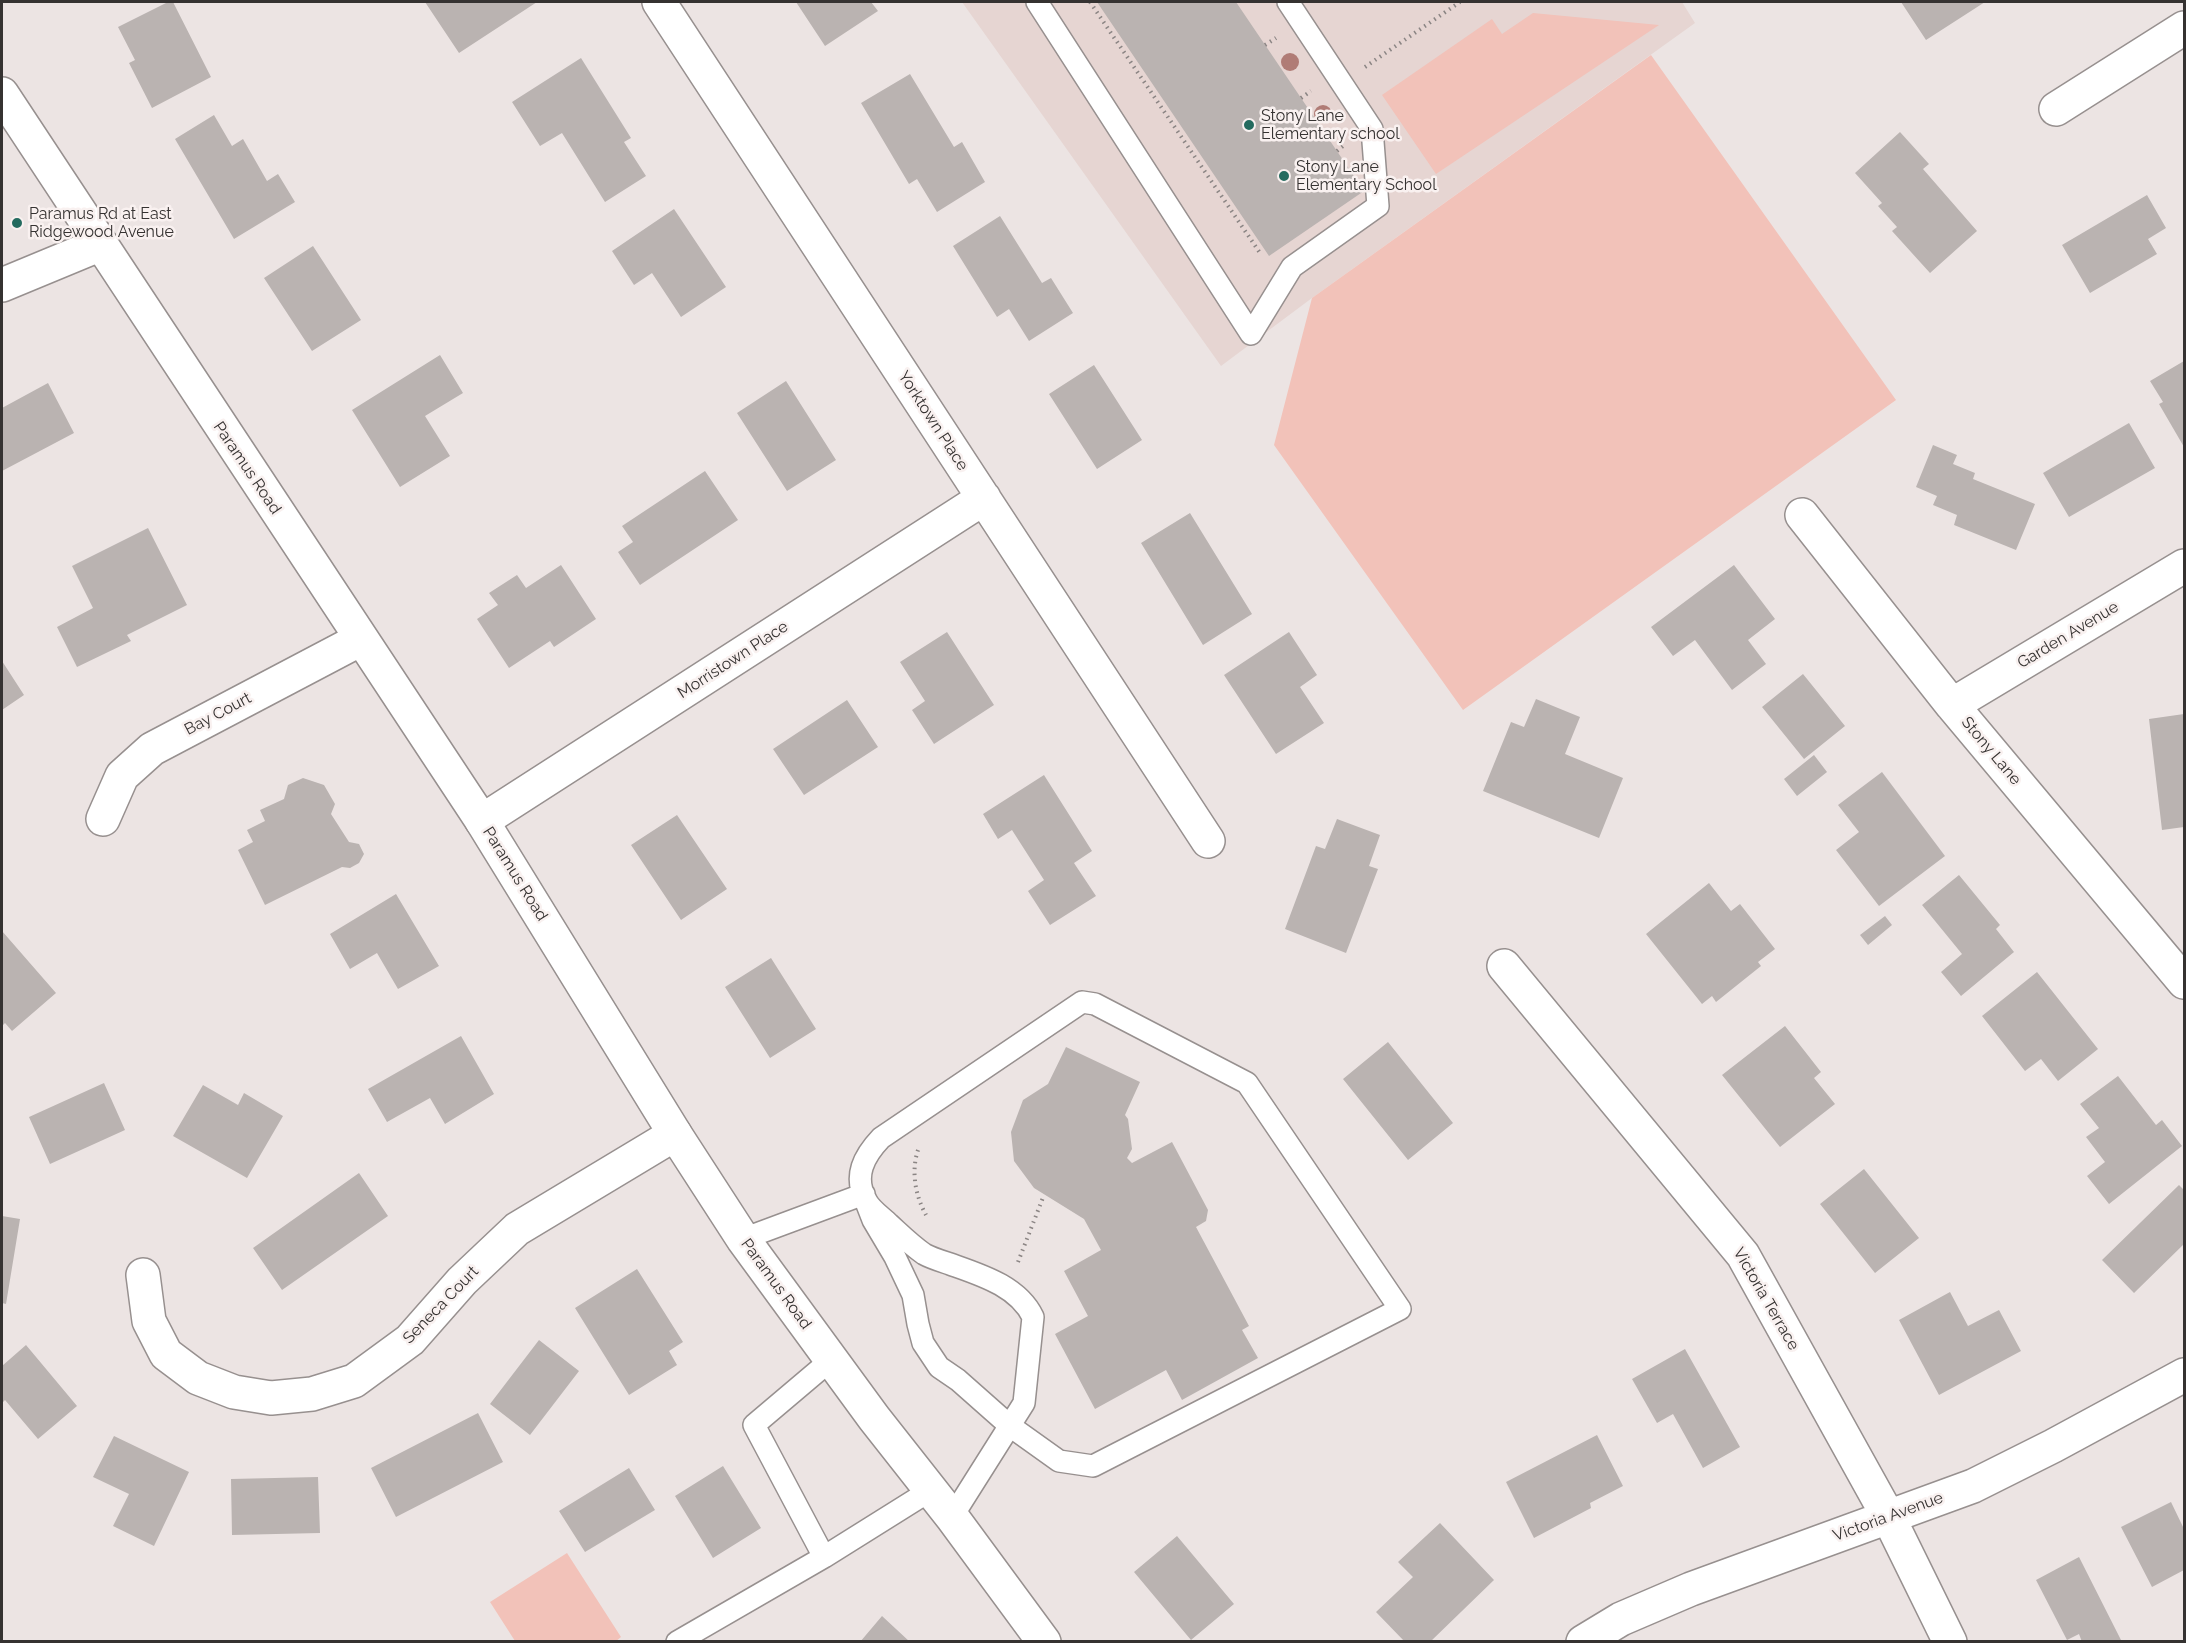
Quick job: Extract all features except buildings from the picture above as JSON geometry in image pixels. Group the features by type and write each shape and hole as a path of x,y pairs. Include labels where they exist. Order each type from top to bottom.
{"street":[{"name":"Yorktown Place","path":"659,2 1208,841"},
{"path":"2056,109 2184,28"},
{"name":"Paramus Road","path":"2,94 482,821 675,1134 743,1239 874,1418 952,1517 1044,1641"},
{"path":"2,285 101,244"},
{"name":"Morristown Place","path":"482,821 984,498"},
{"name":"Stony Lane","path":"1802,514 1952,705 2184,982"},
{"name":"Garden Avenue","path":"1952,705 2184,566"},
{"name":"Bay Court","path":"103,819 122,776 152,749 361,639"},
{"name":"Victoria Terrace","path":"1504,966 1743,1255 1889,1518 1950,1641"},
{"name":"Seneca Court","path":"143,1275 149,1321 166,1354 198,1378 234,1392 271,1398 312,1394 354,1382 410,1340 462,1281 517,1229 675,1134"},
{"name":"Victoria Avenue","path":"1583,1641 1621,1619 1691,1589 1972,1486 2053,1446 2184,1375"}],"lane":[{"path":"1037,2 1251,334 1292,267 1378,206 1372,129 1288,2"},
{"path":"1082,1002 1095,1004 1247,1083 1400,1309 1093,1466 1059,1461 1010,1426 958,1380 939,1367 923,1342 913,1295 895,1257 873,1220 865,1198 861,1181 861,1166 867,1153 880,1138 1082,1002"},
{"path":"743,1239 865,1198"},
{"path":"865,1198 904,1238 925,1255 981,1275 1018,1295 1028,1306 1033,1317 1024,1403 952,1517"},
{"path":"824,1557 754,1425 832,1359"},
{"path":"677,1641 824,1557 931,1490"}],"path":[{"path":"1090,2 1260,253"},
{"path":"1342,82 1460,2"},
{"path":"1016,1265 1044,1195"}],"shaded area":[{"name":"Stony Lane Elementary School","path":"962,2 1682,2 1695,23 1221,366"},
{"path":"1533,13 1659,25 1436,174 1382,95 1492,19 1502,34"},
{"path":"1651,55 1896,400 1463,710 1274,445 1312,298"},
{"path":"567,1553 621,1637 615,1642 515,1641 490,1602"}],"place":[{"name":"Stony Lane Elementary school","path":"1249,125"},
{"name":"Stony Lane Elementary School","path":"1284,176"},
{"name":"Paramus Rd at East Ridgewood Avenue","path":"17,223"}]}
